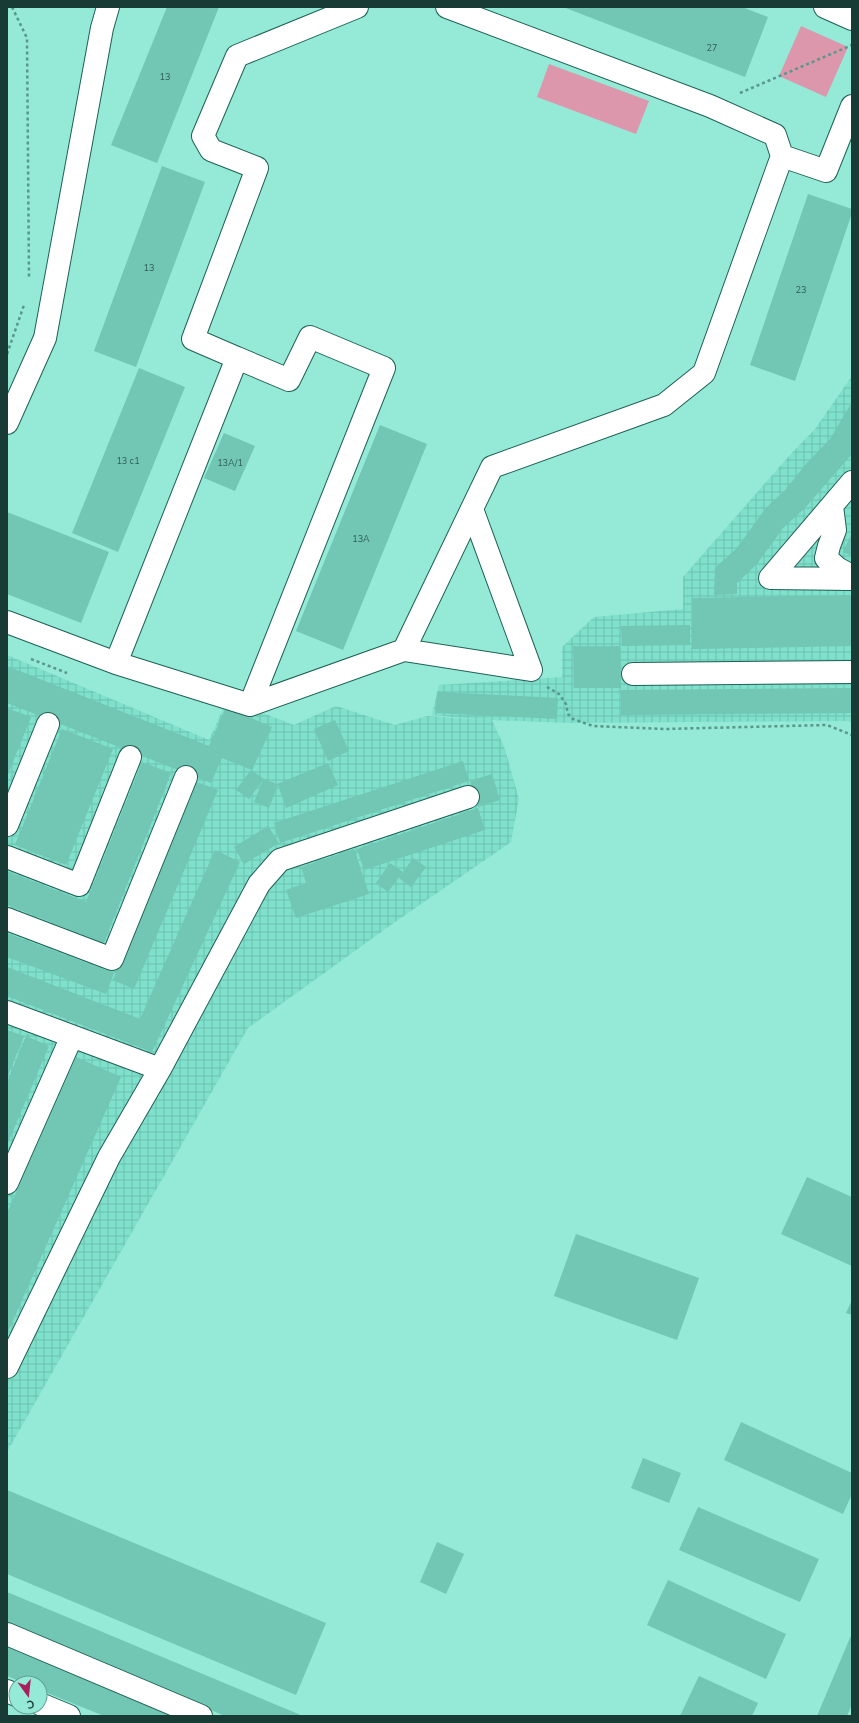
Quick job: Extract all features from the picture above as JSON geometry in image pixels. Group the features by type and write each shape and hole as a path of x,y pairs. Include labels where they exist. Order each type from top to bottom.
{"lane":[{"path":"7,423 45,338 102,28 108,7"},
{"path":"250,705 384,368 310,337 289,380 193,339 257,168 211,150 203,136 237,56 357,7"},
{"path":"404,650 492,467 664,405 704,373 782,156 775,135 710,106 447,7"},
{"path":"825,7 852,19"},
{"path":"782,156 826,171 852,106"},
{"path":"116,663 237,358"},
{"path":"852,482 770,578 852,579"},
{"path":"832,506 835,530 828,546 826,558 837,568 852,576"},
{"path":"7,622 116,663 250,705 404,650 531,670 472,509"},
{"path":"633,674 852,672"},
{"path":"7,825 48,724"},
{"path":"7,857 79,885 130,757"},
{"path":"7,919 112,959 186,777"},
{"path":"7,1367 109,1157 160,1069 259,884 280,860 468,797"},
{"path":"7,1012 160,1069"},
{"path":"7,1183 72,1036"},
{"path":"7,1634 201,1716"},
{"path":"48,1707 69,1716"}],"path":[{"path":"12,7 27,38 29,283"},
{"path":"710,106 852,45"},
{"path":"7,354 24,305"},
{"path":"531,670 547,687 559,694 566,704 568,714 573,719 593,726 665,729 761,725 828,725 852,735"}],"shaded area":[{"path":"801,26 848,47 826,97 779,76"},
{"path":"549,64 649,101 636,134 537,97"},
{"path":"852,376 852,723 848,721 570,723 492,720 505,749 519,799 511,842 395,922 248,1028 7,1452 7,655 209,740 225,705 234,702 294,725 336,706 395,725 427,716 486,720 432,715 439,685 562,677 562,647 594,617 683,609 683,577 789,456 815,429"}],"building":[{"path":"167,7 219,7 157,163 111,145"},
{"path":"563,7 742,7 768,17 745,77"},
{"path":"162,166 205,182 136,367 94,351"},
{"path":"808,194 852,209 852,213 795,381 750,365"},
{"path":"139,368 185,387 118,552 72,533"},
{"path":"852,402 851,455 804,509 783,528 757,564 737,583 737,594 714,595 715,568 737,548 765,509 785,490 806,464 830,439"},
{"path":"380,425 427,444 343,650 296,631"},
{"path":"224,433 255,446 235,491 204,478"},
{"path":"7,512 109,552 81,623 7,594"},
{"path":"852,533 852,556 843,552"},
{"path":"852,595 852,646 692,649 692,598"},
{"path":"690,625 690,645 622,646 621,626"},
{"path":"573,646 620,646 621,688 574,688"},
{"path":"7,666 209,746 226,707 272,727 252,770 222,758 211,783 7,703"},
{"path":"852,688 852,713 621,715 621,690"},
{"path":"437,692 558,698 557,719 436,713"},
{"path":"7,708 31,717 7,777"},
{"path":"335,720 349,751 328,761 314,729"},
{"path":"62,729 113,749 66,865 15,845"},
{"path":"463,761 469,781 280,843 274,823"},
{"path":"142,762 171,773 104,943 7,905 7,871 86,902"},
{"path":"328,763 338,785 286,808 278,785 269,808 254,802 263,780 249,799 236,790 251,770 264,779 277,784"},
{"path":"492,774 500,800 478,807 470,781"},
{"path":"197,782 218,790 134,989 113,980"},
{"path":"478,808 485,830 364,870 357,849"},
{"path":"268,826 279,843 244,864 234,847"},
{"path":"354,849 369,894 296,918 286,890 306,883 301,867"},
{"path":"215,850 240,862 152,1052 7,996 7,967 140,1019"},
{"path":"413,858 426,867 411,887 399,878"},
{"path":"390,863 403,872 388,892 376,883"},
{"path":"7,933 114,973 106,994 7,957"},
{"path":"7,1030 24,1036 7,1078"},
{"path":"26,1036 49,1046 7,1145 7,1082"},
{"path":"76,1057 121,1077 7,1334 7,1213"},
{"path":"807,1177 852,1197 852,1266 781,1234"},
{"path":"576,1234 699,1278 677,1340 554,1296"},
{"path":"852,1300 852,1315 846,1313"},
{"path":"741,1422 852,1473 852,1494 843,1514 724,1460"},
{"path":"643,1458 681,1473 669,1503 631,1488"},
{"path":"7,1490 326,1623 296,1695 7,1574"},
{"path":"698,1507 819,1559 800,1602 679,1550"},
{"path":"437,1542 464,1554 446,1594 420,1582"},
{"path":"668,1580 786,1634 766,1679 647,1625"},
{"path":"7,1592 303,1716 225,1716 7,1625"},
{"path":"852,1633 852,1704 847,1716 817,1716"},
{"path":"7,1646 176,1716 104,1716 48,1693 48,1675 7,1676"},
{"path":"699,1676 758,1703 752,1716 680,1716"}]}
